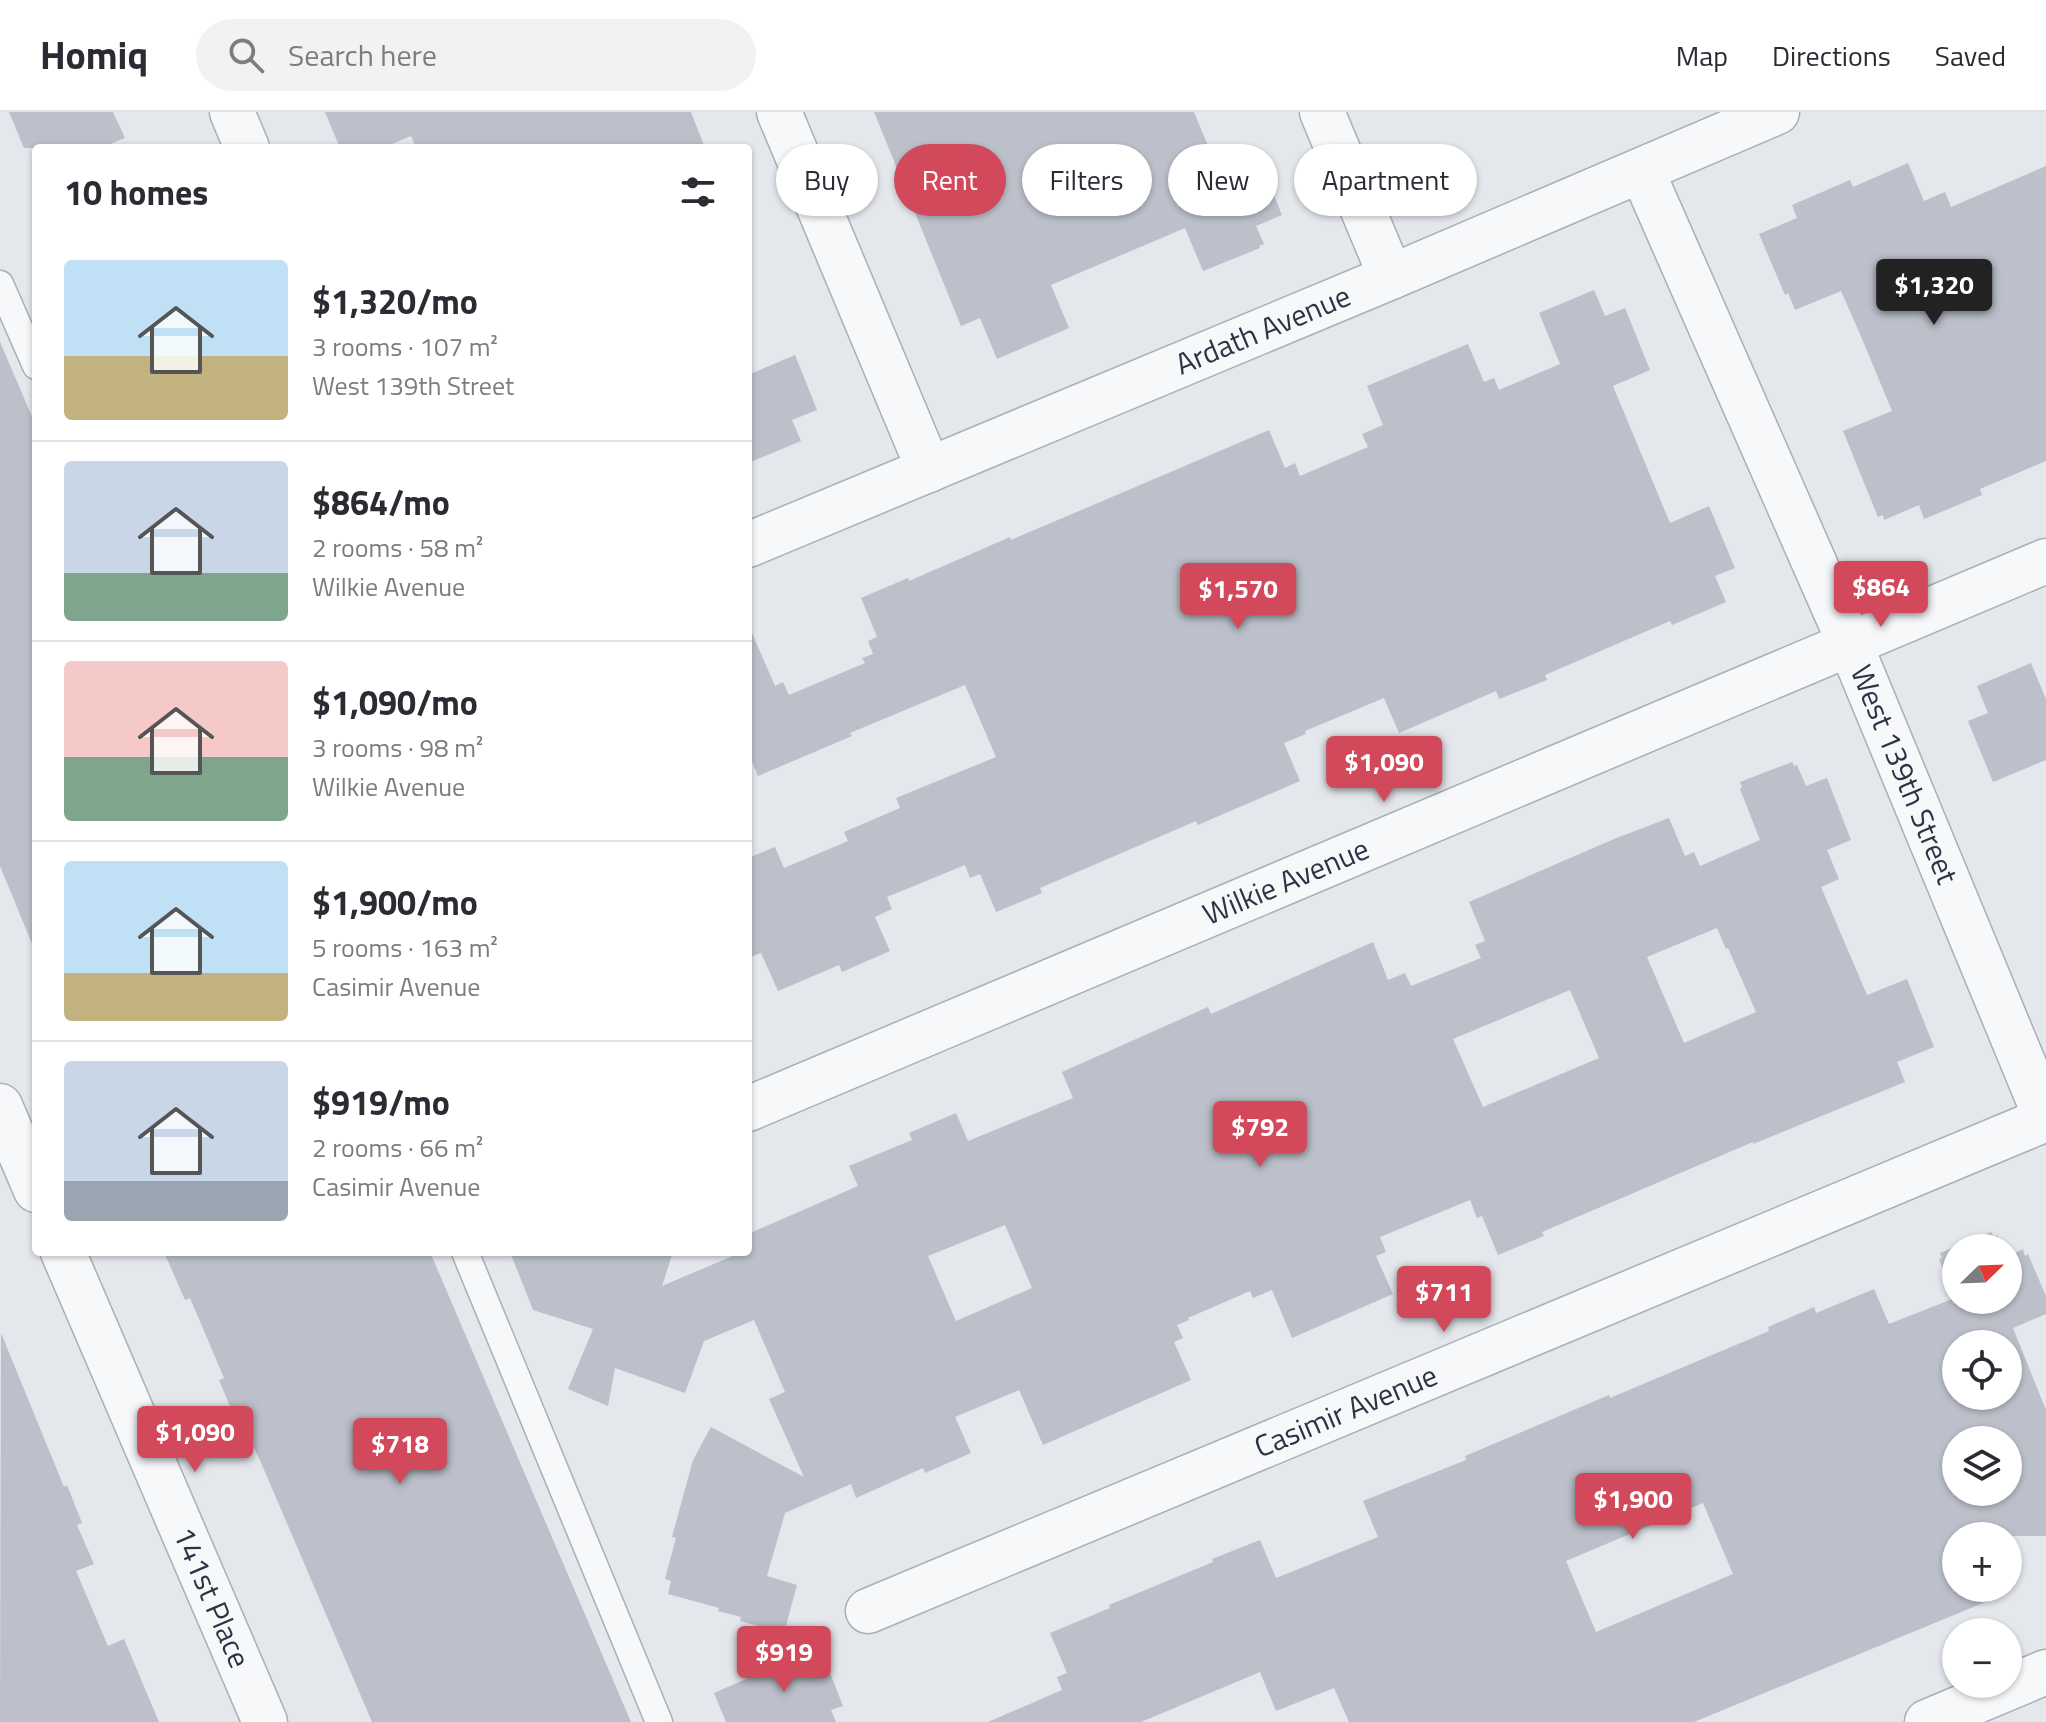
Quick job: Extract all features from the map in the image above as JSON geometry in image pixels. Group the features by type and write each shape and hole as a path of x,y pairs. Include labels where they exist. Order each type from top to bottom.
{"street":[{"path":"232,112 245,144"},
{"path":"779,112 929,470"},
{"path":"1322,112 1391,277"},
{"name":"Ardath Avenue","path":"752,543 1777,112"},
{"name":"West 139th Street","path":"1642,171 1850,644 2046,1119"},
{"name":"Wilkie Avenue","path":"752,1107 2046,561"},
{"path":"0,1106 32,1181"},
{"name":"Casimir Avenue","path":"868,1611 2046,1119"},
{"name":"141st Place","path":"65,1256 265,1722"},
{"path":"1927,1722 2046,1672"}],"lane":[{"path":"0,284 32,357"},
{"path":"467,1256 659,1722"}],"building":[{"path":"9,112 113,112 125,138 111,144 32,144 32,148 24,148"},
{"path":"325,112 691,112 703,144 414,144 411,136 392,144 338,144"},
{"path":"874,112 1194,112 1207,144 1168,144 1168,216 1278,216 1278,205 1282,215 1256,226 1264,244 1260,248 1203,271 1185,228 1051,285 1069,328 997,359 980,318 961,326 916,216 1006,216 1006,144 894,144 894,161"},
{"path":"1908,163 1924,201 1945,192 1951,207 2046,166 2046,461 1980,489 1982,495 1924,519 1919,505 1884,520 1883,515 1878,517 1843,431 1892,411 1860,334 1841,291 1795,310 1788,293 1785,295 1759,234 1797,218 1792,205 1850,180 1853,187"},
{"path":"1594,290 1605,316 1625,308 1650,370 1613,386 1670,523 1709,506 1735,568 1715,576 1726,602 1672,625 1670,621 1545,675 1547,680 1499,699 1496,691 1399,733 1384,698 1305,731 1306,734 1284,743 1300,781 1198,825 1196,821 1040,888 1042,893 996,912 980,874 970,878 965,865 887,897 892,909 875,917 890,951 842,972 839,965 778,991 761,953 752,956 752,856 775,847 784,868 848,841 844,832 900,808 896,798 996,757 965,685 758,776 752,762 752,633 775,686 783,682 789,695 865,663 862,658 873,654 868,641 877,637 861,598 908,578 909,581 1010,537 1011,540 1269,430 1285,468 1295,463 1300,476 1368,447 1362,434 1383,425 1367,386 1468,344 1484,382 1494,378 1499,390 1560,364 1539,313"},
{"path":"0,342 32,417 32,944 0,866"},
{"path":"795,355 817,410 792,420 801,441 752,461 752,373"},
{"path":"2031,663 2046,699 2046,760 1993,782 1968,721 1988,713 1977,686"},
{"path":"1792,762 1794,766 1797,765 1806,786 1827,778 1851,840 1827,850 1839,879 1821,887 1867,995 1907,979 1934,1047 1897,1062 1905,1082 1753,1142 1542,1232 1544,1236 1498,1255 1482,1216 1477,1218 1470,1200 1380,1237 1386,1252 1376,1256 1393,1294 1292,1338 1272,1290 1253,1298 1250,1291 1177,1325 1183,1338 1174,1342 1191,1380 1043,1445 1019,1390 955,1417 971,1453 925,1473 923,1468 856,1498 851,1484 785,1513 767,1576 797,1585 784,1633 740,1621 741,1617 718,1611 719,1608 668,1594 671,1581 665,1579 676,1538 672,1537 693,1460 711,1427 804,1477 769,1399 785,1392 754,1320 704,1341 685,1393 615,1368 608,1406 568,1389 593,1329 533,1310 512,1256 672,1256 662,1286 733,1256 752,1256 752,1232 858,1186 849,1166 912,1140 909,1133 956,1113 968,1141 1073,1098 1062,1072 1208,1007 1211,1014 1373,942 1388,980 1405,973 1411,986 1481,958 1475,945 1485,941 1469,902 1614,839 1669,818 1685,856 1694,852 1700,866 1760,840 1740,789 1740,782","holes":["1717,928 1756,1012 1684,1043 1647,957","1570,990 1599,1058 1483,1107 1453,1039","1005,1225 1032,1288 956,1321 928,1256"]},
{"path":"2023,1249 2046,1296 2046,1314 2014,1330 1942,1330 1942,1410 2022,1410 2022,1350 2046,1410 2046,1536 2022,1536 2022,1522 1942,1522 1942,1602 1986,1602 1694,1722 1349,1722 1334,1688 1276,1711 1260,1672 1141,1722 988,1722 1062,1690 1057,1677 1067,1673 1050,1633 1213,1562 1212,1559 1260,1540 1276,1578 1378,1537 1363,1501 1466,1460 1465,1456 1609,1395 1610,1398 1769,1331 1768,1327 1814,1307 1816,1313 1874,1289 1889,1324 1942,1303 1942,1314 2022,1314","holes":["1703,1503 1733,1574 1596,1632 1566,1561"]},
{"path":"166,1256 432,1256 631,1722 372,1722 262,1465 245,1428 240,1430 219,1380 224,1378 190,1298 185,1300"},
{"path":"1,1333 64,1487 67,1485 82,1523 77,1525 94,1564 76,1571 108,1646 124,1639 159,1722 0,1722"},
{"path":"820,1647 843,1706 831,1710 836,1722 726,1722 714,1693"}]}
